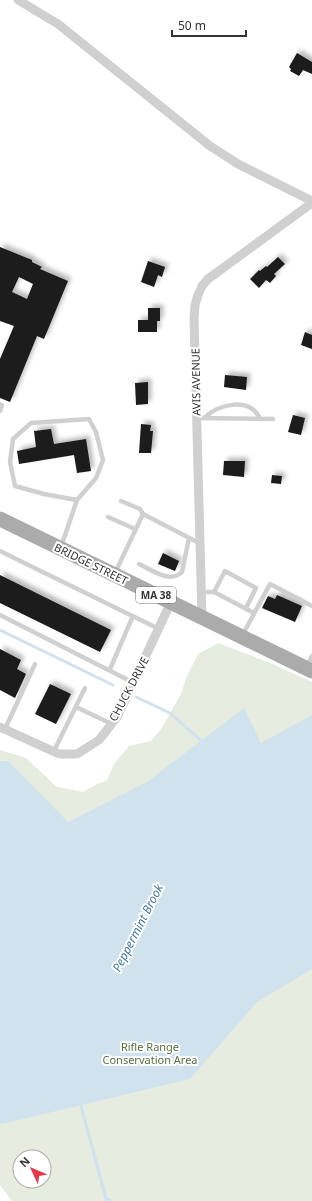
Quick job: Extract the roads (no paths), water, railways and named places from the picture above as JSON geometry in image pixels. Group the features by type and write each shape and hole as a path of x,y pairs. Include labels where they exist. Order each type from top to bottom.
{"main road":[{"name":"BRIDGE STREET","path":"0,519 242,637 310,665"}],"street":[{"path":"18,0 58,24 210,146 238,164 312,202"},
{"name":"AVIS AVENUE","path":"202,617 199,543 200,418 194,319 195,305 202,286 216,273 312,202"},
{"name":"CHUCK DRIVE","path":"3,728 59,754 77,754 100,740 117,717 160,629 171,602"}],"lane":[{"path":"0,404 2,405 0,411"},
{"path":"200,418 212,410 232,405 247,405 257,412 260,419"},
{"path":"200,418 274,419"},
{"path":"60,548 77,500 96,478 103,460 96,432 89,419 31,423 13,439 10,462 15,486 44,494 77,500"},
{"path":"121,501 140,509 143,514 199,543"},
{"path":"114,575 143,514"},
{"path":"108,517 135,529"},
{"path":"139,564 167,577 178,576 182,572 189,538"},
{"path":"0,551 160,629"},
{"path":"214,592 225,571 256,588 246,608"},
{"path":"242,637 270,584 312,606"},
{"path":"201,592 214,592 254,613"},
{"path":"0,614 110,669 134,683"},
{"path":"110,669 133,616"},
{"path":"3,728 35,664"},
{"path":"54,752 85,688"},
{"path":"76,707 112,724"}],"water":[{"path":"244,708 261,743 312,715 312,969 257,1002 190,1079 2,1124 0,1123 0,761 8,761 68,822 147,782"}],"waterway":[{"name":"Peppermint Brook","path":"0,630 113,685"},
{"name":"Peppermint Brook","path":"136,697 170,713 204,743"},
{"name":"Peppermint Brook","path":"80,1102 106,1199 111,1201"}],"park label":[{"name":"Rifle Range Conservation Area","path":"150,1053"}]}
